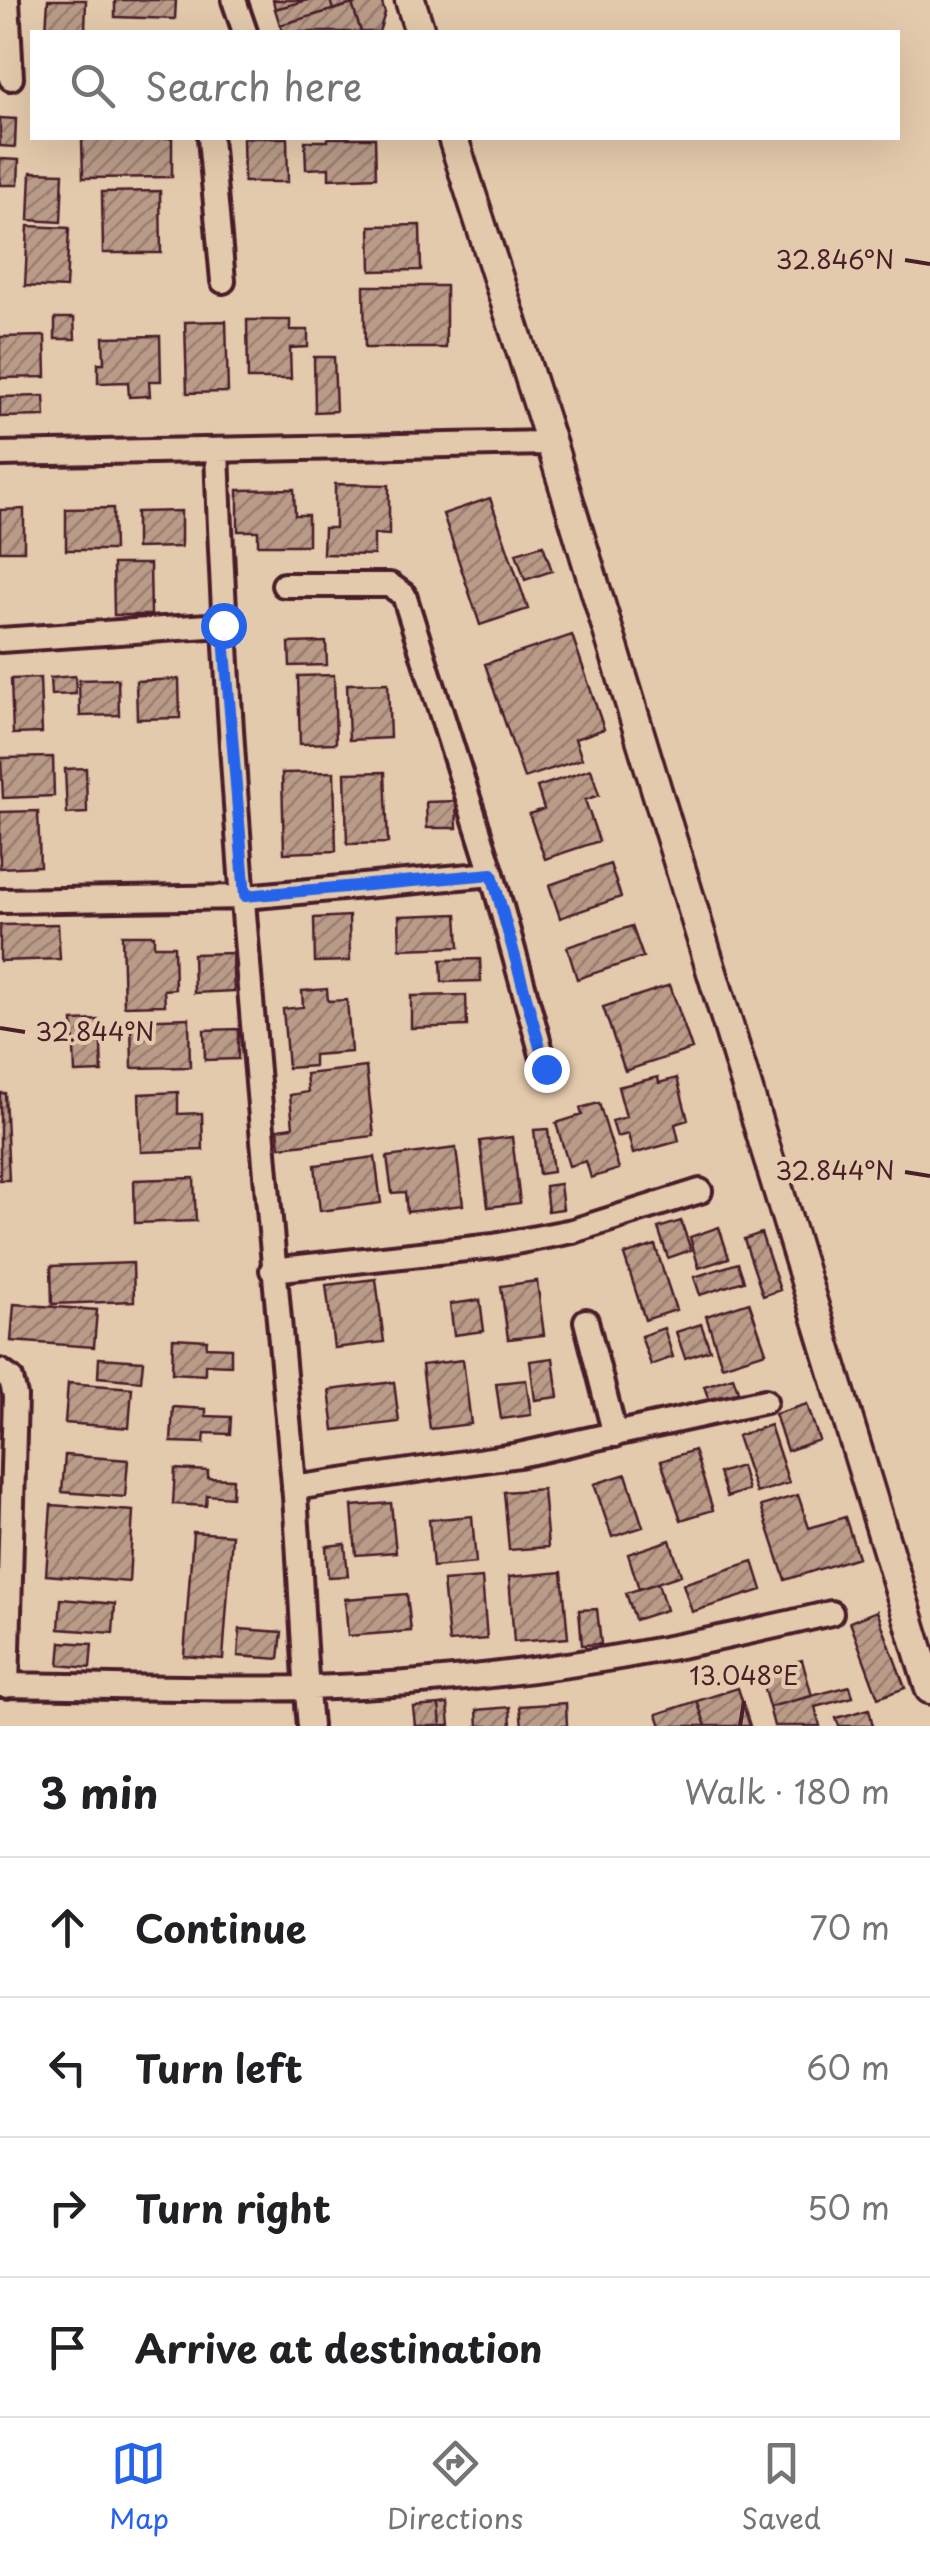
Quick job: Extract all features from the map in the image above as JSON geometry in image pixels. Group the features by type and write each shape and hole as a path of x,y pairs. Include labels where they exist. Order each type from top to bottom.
{"street":[{"path":"7,0 14,78"},
{"path":"234,0 244,30"},
{"path":"410,0 419,30"},
{"path":"210,140 223,281"},
{"path":"454,140 551,443 928,1677"},
{"path":"0,454 551,443"},
{"path":"217,451 223,625 310,1726"},
{"path":"284,585 390,585 404,595 492,874 546,1069"},
{"path":"0,640 223,625"},
{"path":"0,900 245,896 492,874"},
{"path":"272,1270 494,1246 574,1231 700,1191"},
{"path":"586,1321 614,1434"},
{"path":"0,1371 11,1380 15,1396 4,1686 306,1688 476,1676 618,1660 831,1613"},
{"path":"294,1488 519,1455 765,1400"}],"building":[{"path":"48,0 86,0 85,30 46,30"},
{"path":"115,0 176,0 175,19 115,17"},
{"path":"273,0 308,0 275,9"},
{"path":"308,0 330,0 333,10 280,25 275,9"},
{"path":"330,0 356,0 357,3 333,10"},
{"path":"381,0 385,13 380,30 360,30 352,4"},
{"path":"352,4 360,30 283,30 280,25"},
{"path":"0,118 16,119 15,147 0,146"},
{"path":"82,140 172,140 172,177 83,178"},
{"path":"243,140 287,140 288,182 244,182"},
{"path":"375,140 376,177 329,179 329,168 306,169 305,141"},
{"path":"0,159 19,160 18,185 0,185"},
{"path":"31,172 63,173 61,222 29,220"},
{"path":"160,191 161,253 103,253 102,192"},
{"path":"420,225 421,270 371,271 370,226"},
{"path":"28,226 69,228 66,288 25,286"},
{"path":"364,286 446,286 446,348 365,348"},
{"path":"55,318 74,318 75,339 55,339"},
{"path":"247,320 290,320 290,330 308,330 308,347 290,348 291,379 248,379"},
{"path":"226,321 228,392 187,393 185,322"},
{"path":"45,336 46,377 0,378 0,337"},
{"path":"160,336 161,381 149,381 150,396 129,397 128,382 98,383 98,363 104,363 103,337"},
{"path":"314,357 334,357 336,411 315,412"},
{"path":"44,396 45,416 0,417 0,397"},
{"path":"335,484 389,485 389,535 374,534 374,555 323,554 324,528 335,528"},
{"path":"294,489 295,515 308,515 308,545 258,545 258,531 238,531 238,490"},
{"path":"490,498 528,609 480,625 443,514"},
{"path":"113,508 114,550 66,550 66,509"},
{"path":"24,509 24,551 0,551 0,510"},
{"path":"181,511 181,547 136,548 136,512"},
{"path":"543,545 552,571 525,580 516,553"},
{"path":"113,564 150,564 151,615 114,615"},
{"path":"572,635 604,729 575,739 582,759 524,778 485,664"},
{"path":"326,642 327,665 290,666 289,643"},
{"path":"334,675 336,743 300,744 298,676"},
{"path":"75,676 76,694 51,695 50,678"},
{"path":"40,678 42,733 13,734 11,679"},
{"path":"118,679 119,715 80,716 79,680"},
{"path":"179,679 180,718 137,719 136,681"},
{"path":"388,683 390,738 349,740 347,684"},
{"path":"53,757 54,796 3,798 1,758"},
{"path":"86,768 87,813 67,814 65,769"},
{"path":"591,769 599,795 585,800 599,841 545,859 529,814 544,809 537,787"},
{"path":"334,772 336,851 284,853 282,773"},
{"path":"385,772 388,843 347,844 345,773"},
{"path":"456,801 457,828 427,828 426,802"},
{"path":"38,811 40,866 0,868 0,812"},
{"path":"610,864 621,897 560,918 549,885"},
{"path":"457,914 459,947 400,949 399,916"},
{"path":"349,916 350,961 315,962 314,918"},
{"path":"58,924 60,959 0,961 0,925"},
{"path":"632,926 643,957 577,979 567,947"},
{"path":"122,935 154,935 154,946 174,946 175,989 164,990 165,1005 124,1006"},
{"path":"232,953 234,991 194,993 193,954"},
{"path":"480,959 481,981 442,982 441,960"},
{"path":"670,985 692,1049 625,1071 603,1007"},
{"path":"327,989 328,1001 347,1000 351,1052 314,1055 314,1066 288,1068 283,1009 303,1007 302,991"},
{"path":"466,995 467,1026 411,1028 411,996"},
{"path":"189,1018 190,1067 132,1068 131,1020"},
{"path":"100,1020 102,1072 75,1073 73,1021"},
{"path":"238,1029 238,1059 205,1060 204,1030"},
{"path":"366,1067 374,1136 280,1147 278,1129 293,1127 290,1095 308,1092 306,1074"},
{"path":"658,1077 659,1083 677,1078 688,1120 675,1124 679,1141 633,1154 628,1134 617,1137 612,1121 626,1117 618,1087"},
{"path":"178,1092 178,1114 202,1113 203,1150 141,1152 139,1094"},
{"path":"0,1093 5,1093 9,1180 0,1180"},
{"path":"599,1103 619,1169 591,1178 586,1161 569,1166 556,1123 582,1115 580,1108"},
{"path":"548,1129 553,1172 539,1174 534,1130"},
{"path":"512,1137 520,1203 488,1207 480,1141"},
{"path":"456,1148 463,1205 407,1212 405,1192 392,1193 387,1157"},
{"path":"375,1157 381,1203 320,1211 315,1165"},
{"path":"194,1178 196,1221 135,1223 134,1180"},
{"path":"560,1184 563,1209 548,1211 545,1186"},
{"path":"681,1221 691,1250 668,1258 658,1228"},
{"path":"719,1227 729,1258 699,1268 690,1237"},
{"path":"761,1233 780,1290 763,1296 744,1239"},
{"path":"655,1245 676,1310 645,1320 624,1255"},
{"path":"133,1263 134,1301 52,1304 51,1266"},
{"path":"738,1263 744,1281 700,1295 694,1277"},
{"path":"376,1279 384,1342 334,1348 326,1285"},
{"path":"537,1281 544,1335 508,1339 501,1286"},
{"path":"480,1300 484,1331 454,1335 450,1304"},
{"path":"749,1302 766,1352 722,1366 706,1316"},
{"path":"14,1304 97,1310 94,1347 11,1341"},
{"path":"701,1324 710,1350 685,1358 676,1332"},
{"path":"664,1328 673,1357 651,1365 641,1336"},
{"path":"173,1338 207,1340 206,1347 231,1348 231,1365 205,1364 205,1375 172,1373"},
{"path":"99,1358 143,1361 141,1381 98,1377"},
{"path":"553,1358 558,1397 535,1400 530,1361"},
{"path":"463,1360 471,1424 430,1429 422,1365"},
{"path":"733,1377 739,1394 710,1403 704,1386"},
{"path":"526,1380 531,1415 501,1419 496,1383"},
{"path":"394,1382 399,1422 334,1430 329,1390"},
{"path":"68,1383 132,1388 129,1428 65,1423"},
{"path":"807,1404 819,1440 787,1451 775,1414"},
{"path":"173,1407 206,1409 206,1416 231,1417 230,1434 205,1433 204,1443 171,1442"},
{"path":"770,1425 789,1483 756,1493 737,1436"},
{"path":"694,1450 713,1510 681,1520 661,1461"},
{"path":"65,1455 128,1460 125,1497 62,1492"},
{"path":"741,1466 748,1490 727,1497 719,1473"},
{"path":"175,1469 208,1471 208,1478 233,1479 232,1497 207,1495 206,1506 173,1504"},
{"path":"626,1474 643,1527 612,1537 594,1484"},
{"path":"543,1489 548,1547 509,1550 504,1492"},
{"path":"798,1495 809,1528 845,1517 858,1557 785,1580 761,1506"},
{"path":"391,1503 396,1552 356,1555 352,1506"},
{"path":"51,1505 133,1511 129,1582 46,1575"},
{"path":"472,1516 476,1563 433,1567 429,1520"},
{"path":"193,1532 232,1535 223,1659 184,1656"},
{"path":"670,1540 681,1575 639,1589 628,1554"},
{"path":"345,1544 348,1576 328,1577 326,1546"},
{"path":"753,1561 762,1590 692,1612 683,1584"},
{"path":"562,1572 568,1638 514,1642 509,1577"},
{"path":"482,1578 487,1639 449,1642 443,1581"},
{"path":"658,1583 666,1610 635,1620 626,1593"},
{"path":"407,1594 411,1631 348,1636 345,1599"},
{"path":"61,1599 115,1604 113,1633 59,1629"},
{"path":"597,1609 601,1644 582,1645 579,1610"},
{"path":"877,1611 905,1688 878,1698 850,1622"},
{"path":"240,1629 282,1632 279,1659 238,1656"},
{"path":"61,1642 92,1644 90,1668 59,1665"},
{"path":"802,1660 812,1696 769,1707 759,1672"},
{"path":"850,1686 853,1697 815,1707 820,1726 774,1726 769,1707"},
{"path":"738,1688 750,1726 706,1726 697,1701"},
{"path":"697,1701 706,1726 661,1726 657,1714"},
{"path":"566,1703 567,1726 522,1726 520,1706"},
{"path":"448,1704 450,1726 441,1726 439,1705"},
{"path":"439,1705 441,1726 415,1726 413,1707"},
{"path":"510,1707 511,1726 478,1726 477,1710"},
{"path":"869,1709 873,1726 839,1726 836,1718"}],"route":[{"path":"223,625 245,896 492,874 546,1069"}]}
